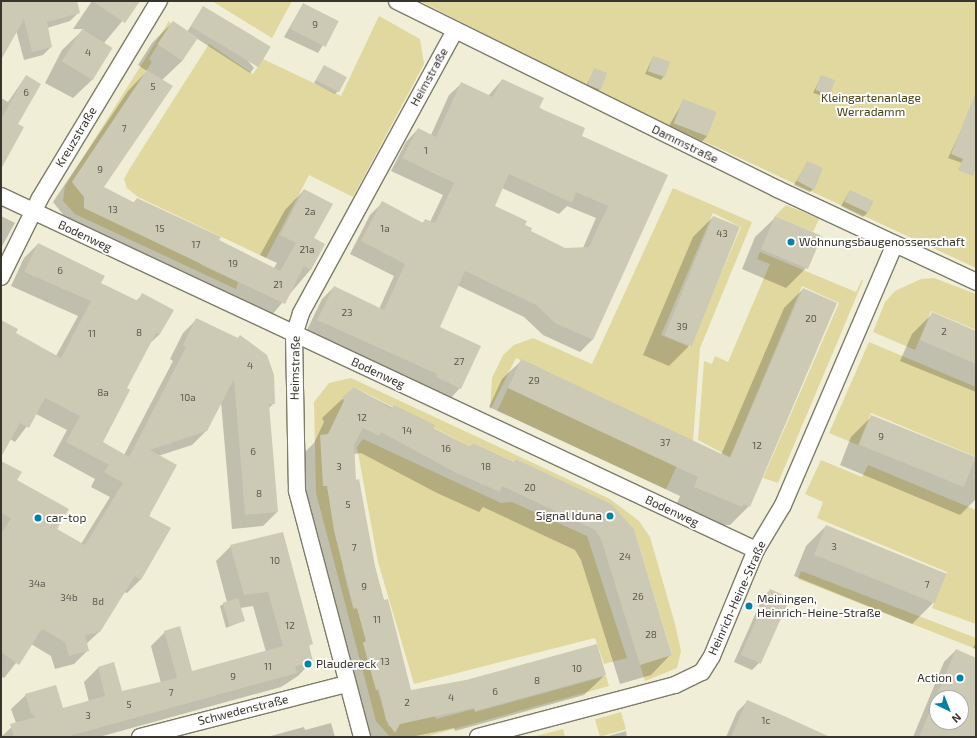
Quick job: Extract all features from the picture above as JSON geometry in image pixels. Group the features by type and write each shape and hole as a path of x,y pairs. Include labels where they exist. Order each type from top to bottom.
{"street":[{"name":"Kreuzstraße","path":"1,277 35,213 40,198 158,1"},
{"name":"Dammstraße","path":"397,1 976,282"},
{"name":"Heimstraße","path":"362,737 346,684 297,491 294,334 301,313 455,30"},
{"name":"Bodenweg","path":"1,196 756,550"},
{"name":"Heinrich-Heine-Straße","path":"478,737 675,685 702,672 712,656 756,550 784,505 896,244"},
{"name":"Schwedenstraße","path":"140,737 346,684"}],"green space":[{"path":"212,1 292,1 272,38"},
{"name":"Kleingartenanlage Werradamm","path":"420,1 976,1 976,268 615,100"},
{"path":"379,16 420,39 424,64 353,197 309,175 266,258 138,197 127,188 124,179 130,168 209,44 253,74 263,59 341,96"},
{"path":"169,21 171,23 149,59 152,62 72,182 84,197 84,208 202,262 201,265 238,282 236,289 75,214 63,201 65,186"},
{"path":"673,188 752,222 700,348 693,441 516,358 490,410 492,378 503,355 514,345 533,338 592,364","holes":["713,213 741,227 690,347 661,335"]},
{"path":"786,205 819,219 813,232 775,216"},
{"path":"760,252 856,292 862,279 863,281 778,483 763,478 839,303 802,286 730,457 698,440 704,361 712,364 715,356 728,362 770,264 757,259"},
{"path":"934,278 976,294 976,330 931,311 915,350 873,332 885,302 895,291 921,279"},
{"path":"869,342 976,387 976,457 871,413 858,445 829,433"},
{"path":"351,378 610,499 639,521 650,537 675,624 681,651 677,668 645,681 640,665 672,654 634,529 608,503 516,459 514,462 473,443 471,447 354,387 342,397 344,401 332,427 327,486 344,573 353,608 357,608 366,641 363,643 389,727 435,715 436,719 474,709 475,712 606,676 609,686 425,737 390,737 376,721 316,493 314,402 329,383"},
{"path":"508,388 677,467 666,489 497,411"},
{"path":"363,439 501,503 512,502 587,536 627,658 604,664 595,638 414,684 378,562 357,447"},
{"path":"821,460 862,477 868,465 976,510 976,624 932,608 947,572 817,518 823,502 805,494"},
{"path":"801,571 976,638 976,649 798,579"},
{"path":"621,712 626,729 600,737 595,719"},
{"path":"563,729 565,737 536,737 536,736"}],"building":[{"path":"1,1 77,1 80,13 47,22 52,47 32,52 24,19 1,60"},
{"path":"92,1 140,1 125,23"},
{"path":"303,3 339,21 325,47 290,29"},
{"path":"203,6 271,47 258,67 191,27"},
{"path":"173,21 198,38 182,61 157,44"},
{"path":"82,29 113,48 92,80 62,61"},
{"path":"653,56 670,62 665,77 648,71"},
{"path":"324,65 347,77 339,92 316,80"},
{"path":"594,68 607,73 601,90 588,85"},
{"path":"147,70 173,86 104,187 135,203 137,198 221,237 219,240 280,271 296,243 280,235 304,189 333,204 314,238 325,244 311,270 304,266 285,304 84,208 84,197 72,182"},
{"path":"26,75 41,84 18,124 24,127 1,169 1,119"},
{"path":"821,75 835,80 830,95 816,90"},
{"path":"502,79 544,98 539,108 585,128 582,136 668,175 593,340 555,323 536,305 465,271 440,327 481,346 461,389 436,377 437,374 317,320 334,286 384,310 405,264 361,241 382,201 423,223 425,219 435,223 454,183 402,158 418,128 436,137 461,82 493,97","holes":["509,174 572,203 576,192 608,206 589,247 565,248 531,231 532,228 525,225 527,221 495,206"]},
{"path":"975,94 976,168 973,176 958,170 963,159 951,154"},
{"path":"683,99 717,112 707,136 674,123"},
{"path":"807,161 823,168 814,190 797,181"},
{"path":"850,190 874,201 868,213 845,202"},
{"path":"713,216 740,227 692,346 665,336"},
{"name":"Wohnungsbaugenossenschaft","path":"775,216 822,236 808,269 761,249"},
{"path":"38,243 105,276 101,283 138,301 142,293 174,310 160,334 156,333 127,388 130,390 103,442 129,457 186,347 183,345 196,318 238,338 240,335 267,355 274,375 275,404 269,404 278,512 245,515 234,379 207,431 150,450 177,465 149,516 171,528 141,580 135,576 100,632 85,635 89,651 69,656 65,642 42,629 19,665 1,652 1,534 11,518 1,513 1,461 22,472 17,480 69,509 57,529 85,545 123,483 104,472 109,465 66,442 80,416 45,398 29,428 20,423 1,457 1,320 18,329 16,333 61,358 91,301 24,272"},
{"path":"803,288 837,303 750,507 744,504 742,507 694,487 698,477 508,388 521,359 730,458"},
{"path":"932,312 976,331 976,364 920,340"},
{"path":"354,387 392,409 394,405 435,425 433,429 471,447 473,443 514,462 516,459 611,504 634,529 672,655 640,665 601,539 595,530 502,486 500,492 458,474 381,432 379,436 363,428 354,445 356,480 359,479 375,566 384,600 388,599 411,690 466,680 597,644 606,675 475,711 474,708 400,724 395,733 386,720 379,689 376,690 363,643 366,641 357,608 354,609 334,531 327,486 323,486 320,435 328,434 344,401 342,397"},
{"path":"871,415 976,457 964,487 859,445"},
{"path":"826,525 947,574 935,603 814,555"},
{"path":"283,532 313,644 309,645 313,662 295,666 297,673 66,737 14,737 10,724 36,717 31,713 25,694 56,685 63,708 105,696 98,667 114,662 122,691 177,678 164,631 180,626 192,671 283,646 268,592 244,595 230,545"},
{"path":"770,589 790,598 761,664 741,655"},
{"path":"238,598 245,621 230,626 223,603"},
{"name":"Action","path":"956,649 976,658 976,737 919,737 929,713 929,730 969,730 969,690 939,690"},
{"path":"747,700 784,716 830,737 731,737"}],"place":[{"name":"Wohnungsbaugenossenschaft","path":"791,242"},
{"name":"Signal Iduna","path":"610,516"},
{"name":"car-top","path":"38,518"},
{"name":"Meiningen, Heinrich-Heine-Straße","path":"749,606"},
{"name":"Plaudereck","path":"308,664"},
{"name":"Action","path":"960,678"}]}
